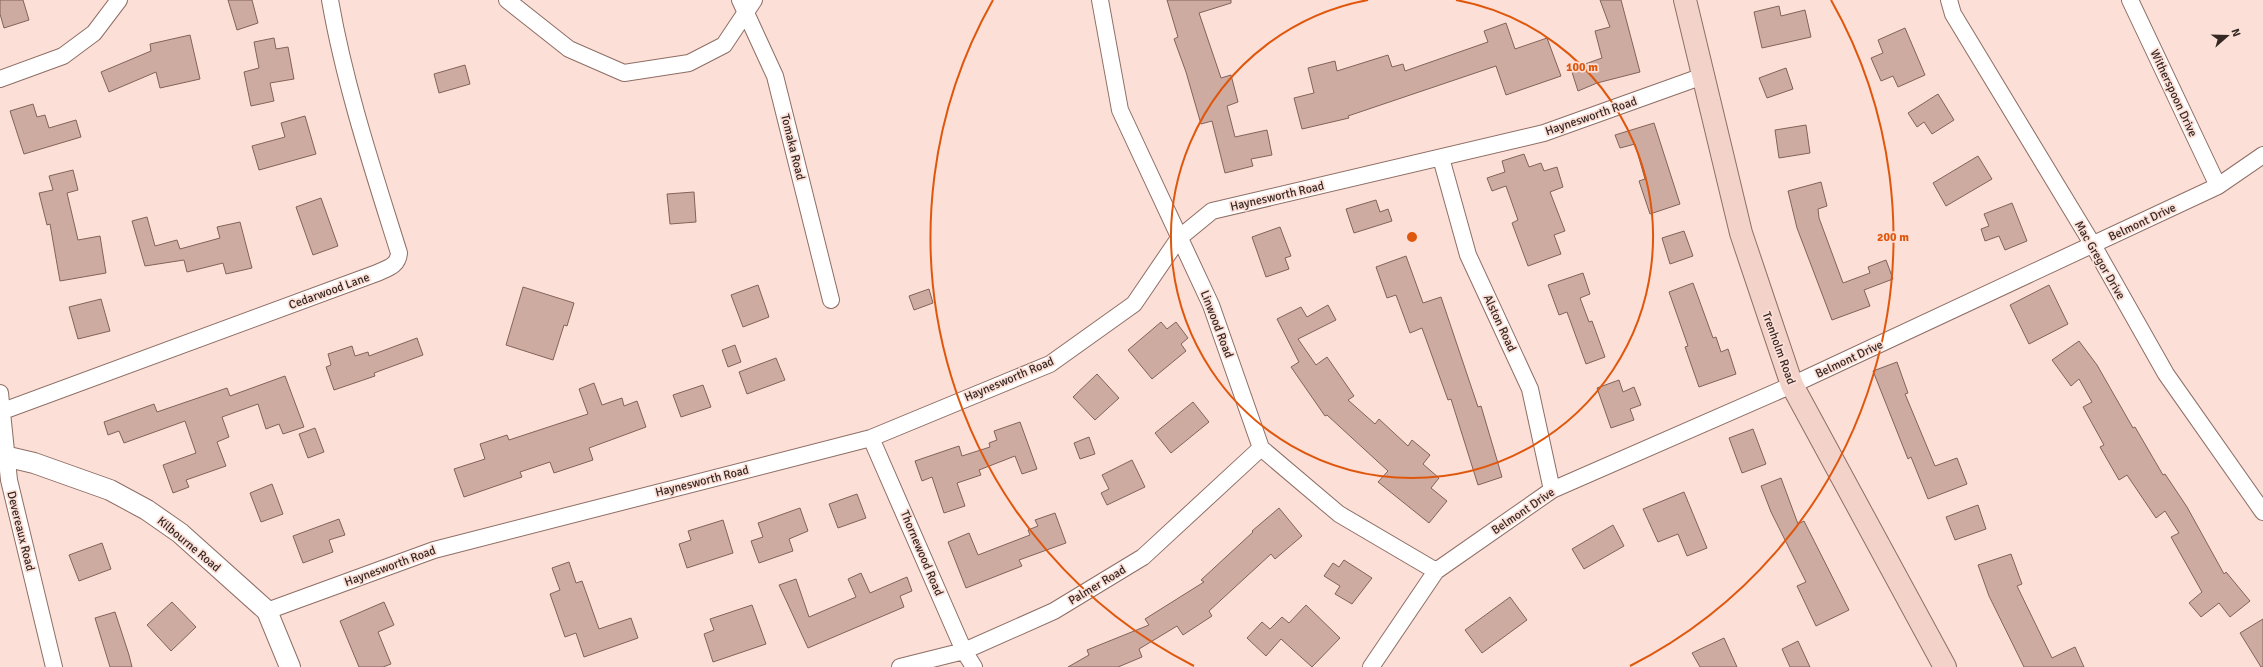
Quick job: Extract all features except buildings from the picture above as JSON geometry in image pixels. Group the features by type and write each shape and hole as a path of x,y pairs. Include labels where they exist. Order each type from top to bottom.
{"main road":[{"name":"Trenholm Road","path":"1685,0 1741,232 1792,385 1941,666"}],"street":[{"path":"0,79 63,56 94,33 118,0"},
{"name":"Cedarwood Lane","path":"3,411 377,273 395,264 399,260 400,253 361,130 337,42 330,0"},
{"path":"507,0 569,49 624,73 689,63 724,46 743,7 754,0"},
{"name":"Linwood Road","path":"1100,0 1120,110 1211,305 1261,448"},
{"name":"Mac Gregor Drive","path":"1949,0 1953,14 2093,245 2166,374 2263,512"},
{"name":"Witherspoon Drive","path":"2130,0 2218,186"},
{"name":"Tomaka Road","path":"743,7 775,76 831,300"},
{"name":"Haynesworth Road","path":"267,611 434,550 871,438 1050,364 1134,304 1179,238 1212,211 1441,158 1544,132 1704,76"},
{"name":"Belmont Drive","path":"1371,667 1436,571 1552,490 1792,385 2093,245 2218,186 2263,155"},
{"name":"Alston Road","path":"1441,158 1468,255 1530,389 1552,490"},
{"name":"Devereaux Road","path":"0,393 3,411 3,456 54,667"},
{"name":"Thornewood Road","path":"871,438 964,651 974,667"},
{"path":"1261,448 1339,514 1436,571"},
{"name":"Palmer Road","path":"900,667 964,651 1054,611 1143,557 1261,448"},
{"name":"Kilbourne Road","path":"3,456 110,490 147,510 180,533 267,611 290,667"}]}
